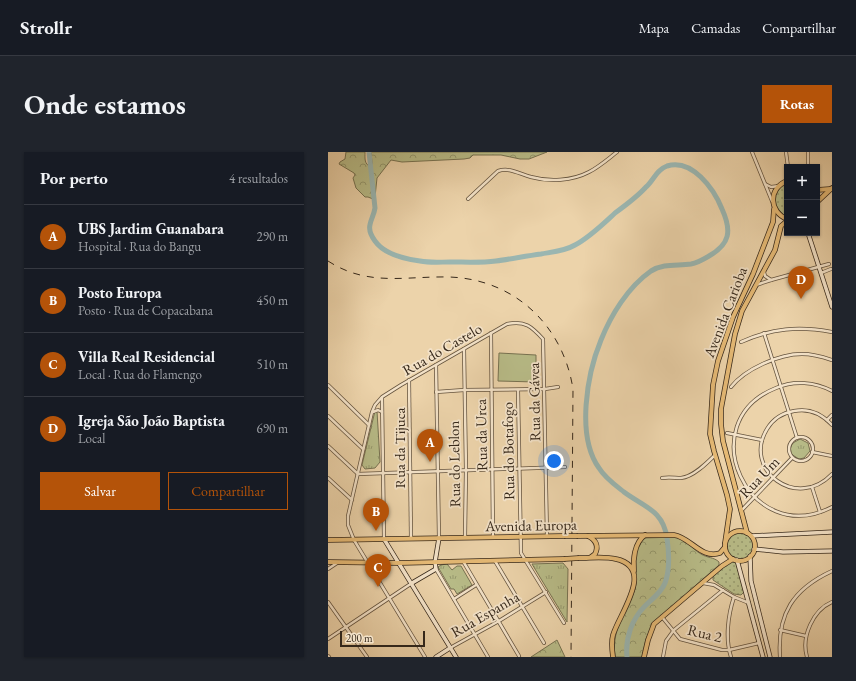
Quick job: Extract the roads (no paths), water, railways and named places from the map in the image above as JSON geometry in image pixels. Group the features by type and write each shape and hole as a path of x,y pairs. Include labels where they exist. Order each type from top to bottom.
{"main road":[{"path":"784,183 779,186 773,196 772,202 774,209 784,218"},
{"path":"820,190 828,190 832,188"},
{"path":"819,200 832,188"},
{"name":"Avenida Carioba","path":"725,545 730,509 710,434 711,403 715,373 734,313 753,274 771,228 774,209"},
{"name":"Avenida Carioba","path":"749,534 741,511 723,441 721,414 738,322 744,307 777,245 781,226 784,223"},
{"path":"809,236 832,307"},
{"path":"763,657 746,592 735,560 727,554 725,545 729,535 738,531 749,534 832,532"},
{"path":"749,534 753,540 754,548 750,556 751,581 770,657"},
{"path":"614,657 612,647 613,636 633,591 635,583 634,555 639,541 645,535"},
{"name":"Avenida Europa","path":"328,540 670,535 681,536 699,550 711,555 720,553 725,545"},
{"path":"585,558 594,555 597,548 596,541 587,536"},
{"path":"412,583 436,569 435,562 439,538"},
{"path":"384,539 400,562 456,657"},
{"path":"754,548 783,552 832,550"},
{"path":"644,657 645,648 654,624 709,577 735,560 742,560 750,556"},
{"path":"328,562 369,563 608,558 617,559 626,563 632,569 634,575"},
{"name":"Rua Espanha","path":"436,657 450,648"}],"street":[{"path":"468,199 498,171 504,169 530,177 546,180 562,180 574,178 589,172 617,152"},
{"path":"752,152 772,202"},
{"path":"786,152 788,164"},
{"path":"808,152 808,164"},
{"path":"764,184 769,187 779,186"},
{"path":"756,286 771,280 829,264"},
{"path":"820,273 831,269"},
{"path":"764,271 765,276 771,280"},
{"name":"Rua do Castelo","path":"425,657 389,597 379,584 369,563 354,540 348,523 372,412 382,397 491,333 507,324 514,322 526,324"},
{"name":"Rua da Gávea","path":"526,324 543,339 548,536"},
{"path":"741,342 764,333 781,329 815,329 832,332"},
{"name":"Rua da Urca","path":"491,333 493,537"},
{"path":"764,333 797,438"},
{"name":"Rua do Leblon","path":"464,349 466,470 465,538"},
{"path":"731,388 746,372 763,363 786,356 802,354 832,360"},
{"path":"436,365 439,538"},
{"name":"Rua da Tijuca","path":"409,380 411,539"},
{"path":"832,391 816,384 804,383 792,383 770,390 751,404 739,423 735,434 734,448 737,468 746,487 755,498 766,506 779,512 792,515 806,515 820,512 832,507"},
{"path":"328,385 369,425"},
{"path":"436,392 464,390 545,389 558,387"},
{"name":"Rua do Botafogo","path":"518,390 521,553 524,560"},
{"path":"382,397 384,539"},
{"path":"372,412 378,410 382,412"},
{"path":"832,426 827,420 818,414 809,411 799,410 789,412 774,420 767,429 762,440 761,454 765,467 773,478 788,487 804,489 812,487 827,479 832,474"},
{"path":"827,420 832,415"},
{"path":"328,416 364,449"},
{"path":"726,433 762,440"},
{"path":"801,437 808,439 812,445 812,452 806,460 799,461 792,458 789,452 789,445 797,438 801,437"},
{"path":"328,446 358,474 565,467"},
{"path":"812,452 832,456"},
{"path":"662,478 682,478 701,469 715,455"},
{"name":"Rua Um","path":"741,511 792,458"},
{"path":"328,478 352,500"},
{"path":"812,487 820,512"},
{"path":"494,560 544,642"},
{"path":"524,560 546,592 564,623"},
{"path":"463,561 519,656"},
{"path":"328,569 338,562"},
{"path":"436,569 488,657"},
{"path":"780,657 780,630 788,608 797,594 807,585 832,571"},
{"path":"709,577 714,585"},
{"path":"328,639 412,583"},
{"path":"702,583 714,585 749,604"},
{"path":"454,599 476,585"},
{"path":"663,657 666,641 674,630 723,590"},
{"name":"Rua Espanha","path":"450,648 499,621 546,592"},
{"path":"737,598 743,597 746,592"},
{"path":"732,657 729,650 729,621 734,596"},
{"path":"328,602 367,657"},
{"path":"807,657 806,636 811,623 818,611 832,602"},
{"name":"Rua 2","path":"662,617 680,639 722,650 729,650 759,643"},
{"path":"780,630 806,636"}],"waterway":[{"path":"369,152 375,208 370,224 372,236 379,246 389,253 424,262 490,262 567,249 581,242 596,230 639,194 658,173 667,166 676,165 693,171 708,184 714,193 727,224 728,230 725,242 716,251 698,262 656,268 635,285 615,311 601,340 588,387 586,422 592,455 601,472 610,481 657,515 665,529 668,543 669,555 667,578 659,593 640,611 636,617 628,636 627,657"}],"railway":[{"path":"328,261 343,269 372,277 449,277 473,280 494,286 514,296 532,310 547,326 559,345 567,366 573,389 571,657"}],"place":[{"name":"Igreja São João Baptista","path":"801,299"},
{"name":"UBS Jardim Guanabara","path":"430,462"},
{"name":"Posto Europa","path":"376,531"},
{"name":"Villa Real Residencial","path":"378,587"}]}
